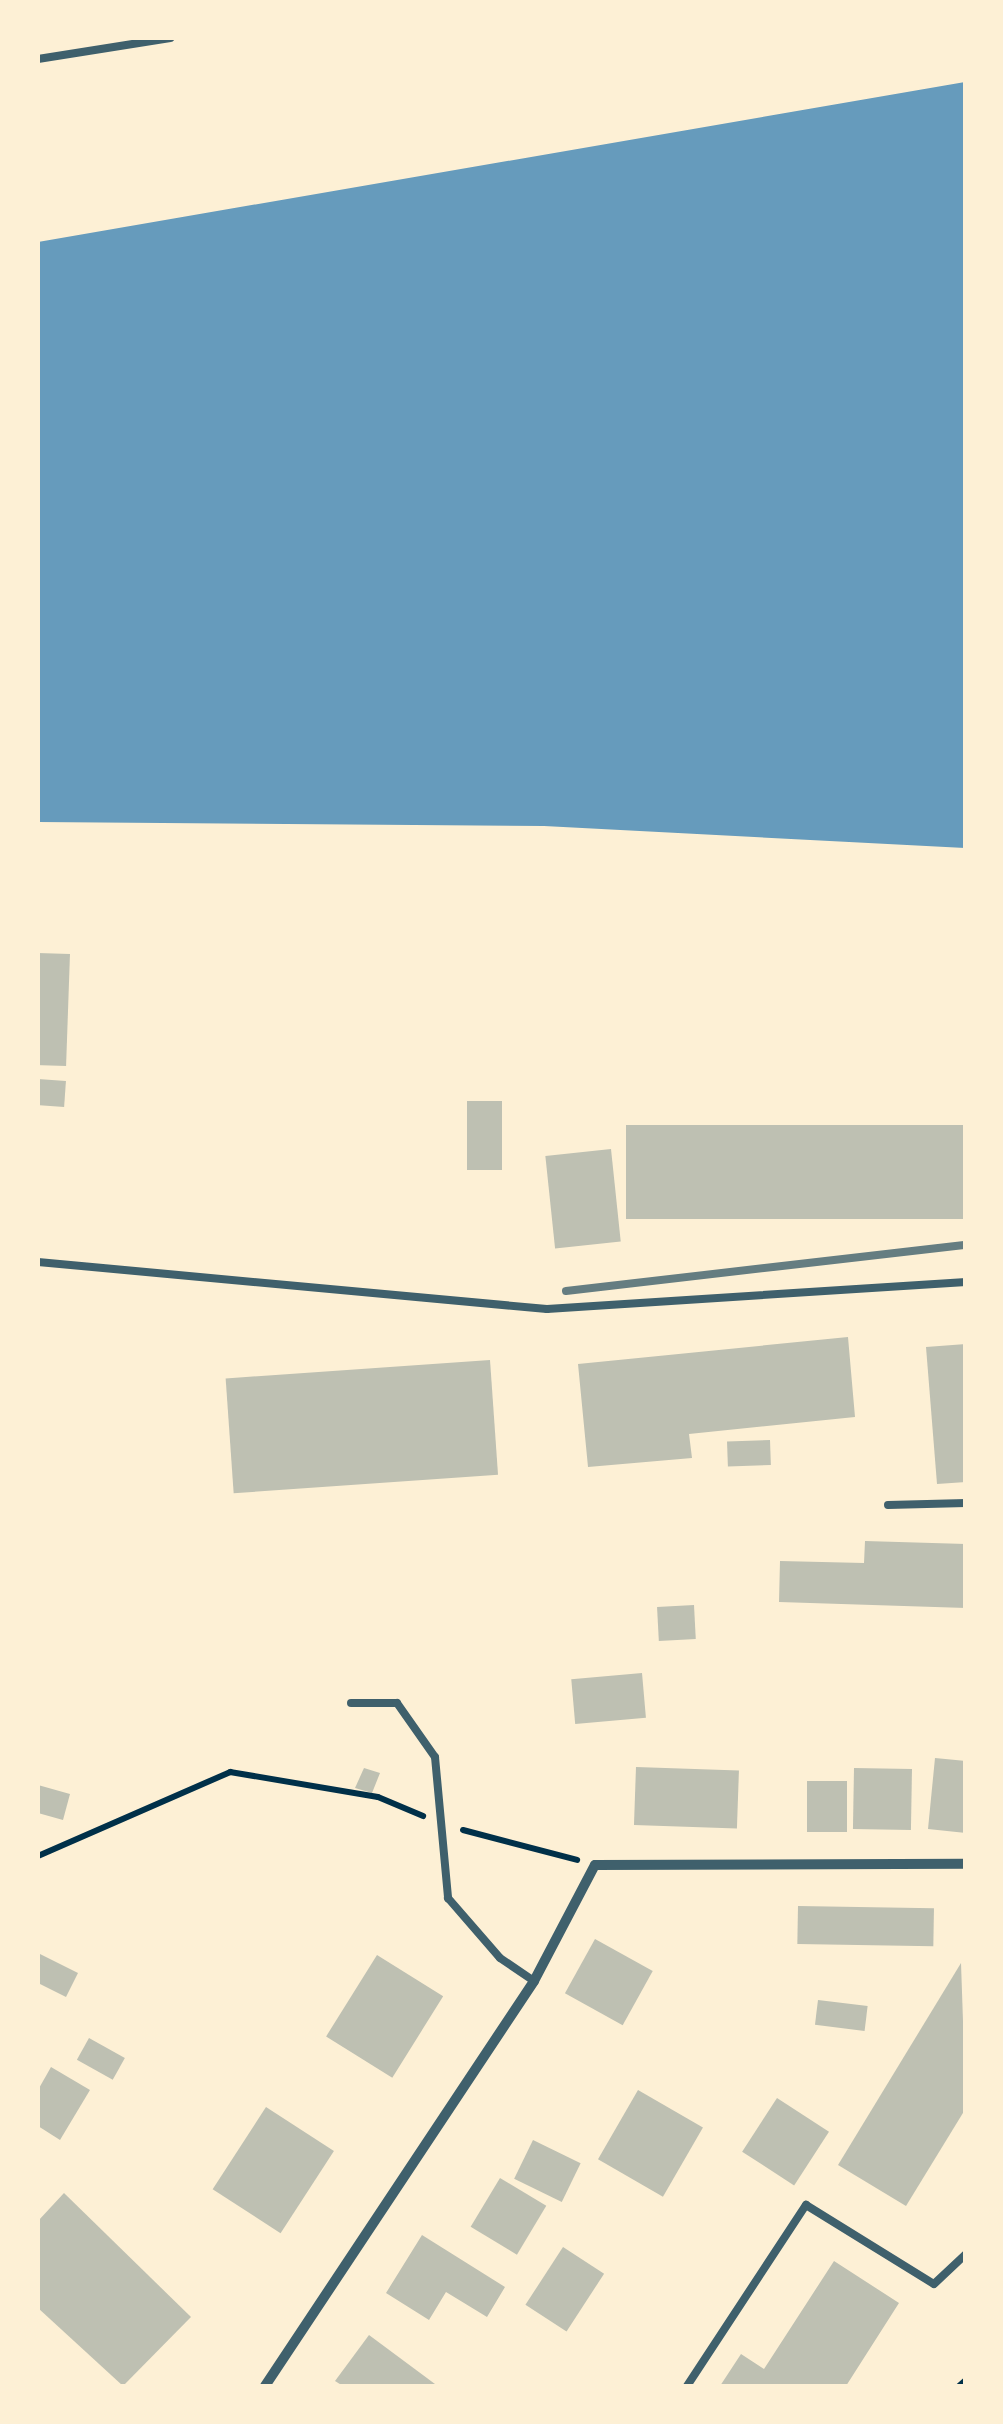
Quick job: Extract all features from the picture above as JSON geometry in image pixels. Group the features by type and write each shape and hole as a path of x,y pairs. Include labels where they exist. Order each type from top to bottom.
{"street":[{"path":"271,2384 534,1981 596,1865 966,1864"}],"lane":[{"path":"38,59 170,38"},
{"path":"38,1262 547,1309 966,1282"},
{"path":"888,1505 966,1502"},
{"path":"351,1703 397,1703 435,1757 438,1823 448,1898 500,1958 534,1981"},
{"path":"687,2386 806,2205 934,2284 966,2254"}],"path":[{"path":"38,1856 230,1772 378,1797 438,1823 596,1865"},
{"path":"958,2386 966,2380"}],"water":[{"path":"965,82 965,848 544,826 38,822 38,242"}],"building":[{"path":"38,953 70,954 66,1066 38,1065"},
{"path":"38,1079 66,1081 64,1107 38,1105"},
{"path":"467,1101 502,1101 502,1170 467,1170"},
{"path":"626,1125 966,1125 966,1219 626,1219"},
{"path":"611,1149 621,1241 555,1248 545,1156"},
{"path":"848,1337 855,1417 689,1434 692,1458 588,1467 578,1364"},
{"path":"966,1344 966,1482 937,1484 926,1347"},
{"path":"490,1360 498,1475 234,1493 226,1378"},
{"path":"770,1440 771,1465 728,1466 727,1442"},
{"path":"865,1541 966,1544 966,1608 779,1602 780,1561 864,1563"},
{"path":"694,1605 696,1639 659,1641 657,1607"},
{"path":"642,1673 646,1718 575,1724 571,1679"},
{"path":"935,1758 966,1761 966,1833 928,1829"},
{"path":"636,1767 739,1771 737,1829 634,1825"},
{"path":"364,1768 380,1773 372,1793 355,1788"},
{"path":"854,1768 912,1769 911,1830 853,1829"},
{"path":"807,1781 847,1781 847,1832 807,1832"},
{"path":"38,1785 70,1794 63,1820 38,1813"},
{"path":"798,1906 934,1908 933,1946 797,1944"},
{"path":"595,1939 653,1971 623,2025 565,1993"},
{"path":"38,1953 78,1973 66,1997 38,1983"},
{"path":"377,1955 443,1996 392,2078 326,2036"},
{"path":"961,1963 966,2108 906,2206 838,2165"},
{"path":"818,2000 868,2006 865,2031 815,2025"},
{"path":"89,2038 125,2058 113,2080 77,2060"},
{"path":"51,2067 90,2090 60,2140 38,2126 38,2090"},
{"path":"638,2090 703,2128 663,2197 598,2159"},
{"path":"777,2098 829,2132 794,2185 742,2152"},
{"path":"266,2107 334,2151 281,2233 213,2189"},
{"path":"533,2140 581,2163 562,2202 514,2179"},
{"path":"500,2178 546,2206 517,2255 471,2227"},
{"path":"64,2193 191,2317 123,2386 38,2308 38,2221"},
{"path":"422,2235 505,2287 487,2317 446,2292 429,2320 386,2293"},
{"path":"563,2247 604,2274 567,2332 525,2305"},
{"path":"834,2261 899,2303 846,2386 720,2386 741,2354 764,2369"},
{"path":"369,2335 435,2384 343,2386 335,2381"}],"railway":[{"path":"566,1291 966,1245"}]}
